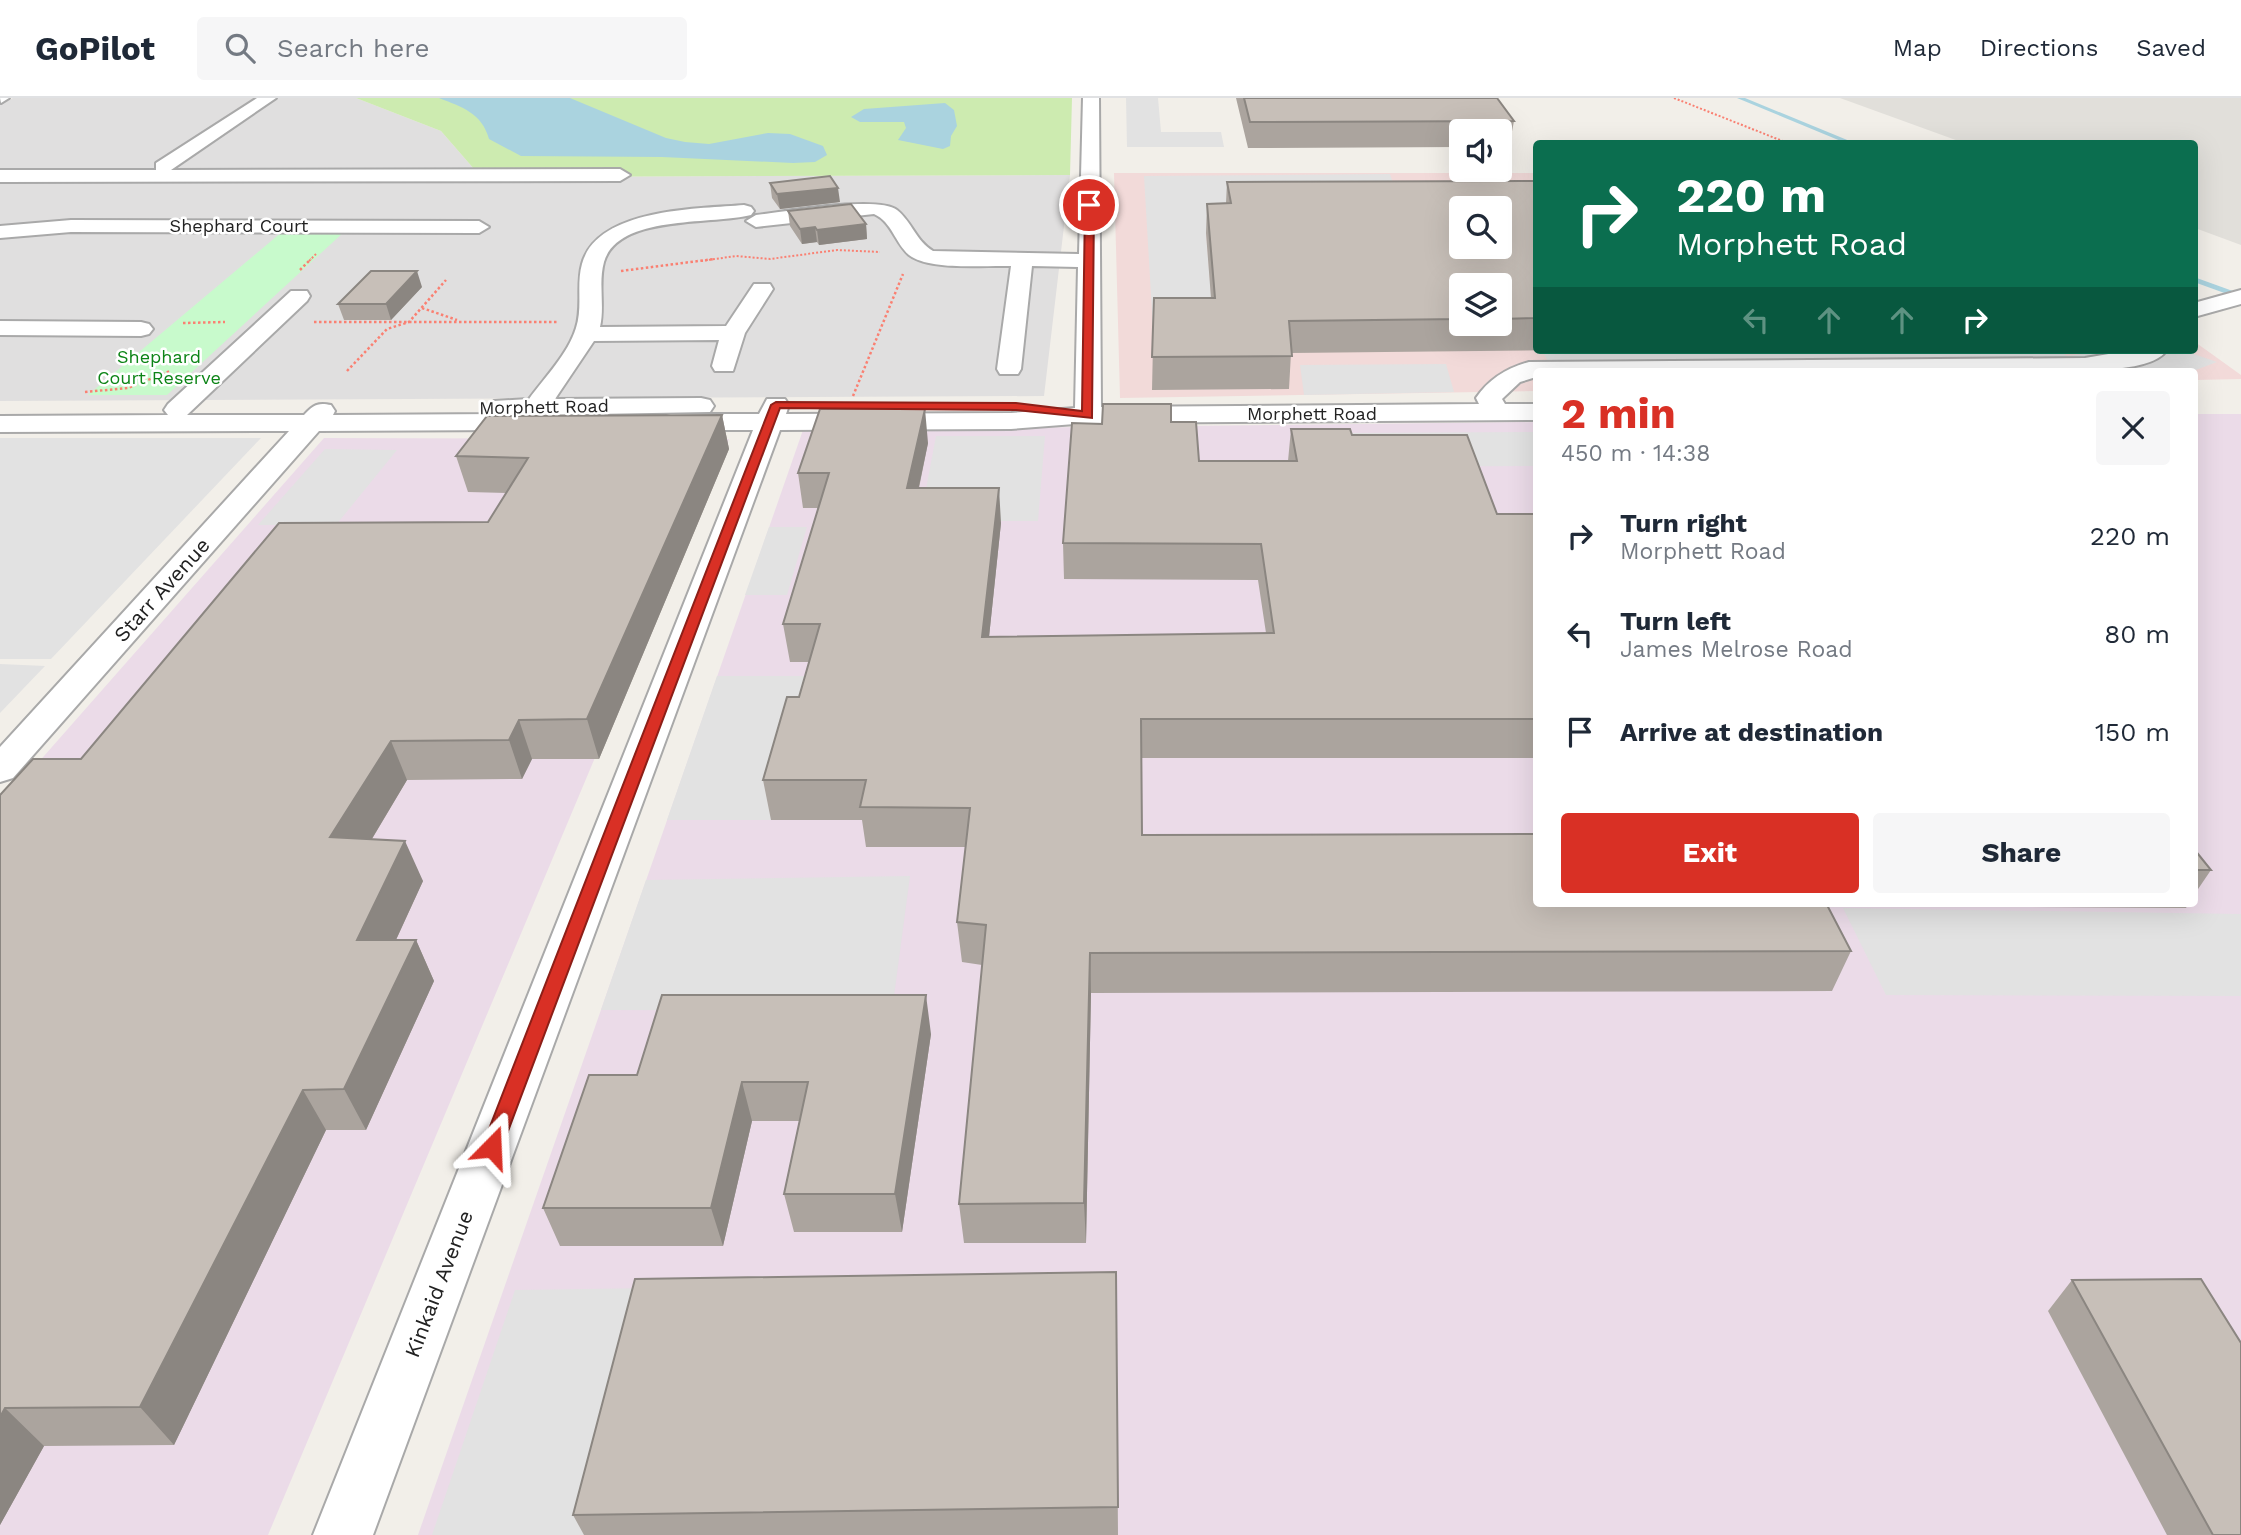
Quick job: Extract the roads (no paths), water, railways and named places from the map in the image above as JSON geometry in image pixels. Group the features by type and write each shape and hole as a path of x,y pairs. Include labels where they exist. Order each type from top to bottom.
{"street":[{"path":"163,167 268,98"},
{"path":"1088,415 1091,98"},
{"path":"0,176 620,175"},
{"path":"536,407 588,328 593,260 603,243 615,232 643,223 877,208 890,214 923,253 1022,261 1089,261"},
{"name":"Shephard Court","path":"0,232 71,226 479,227"},
{"path":"1009,369 1022,261"},
{"path":"724,366 733,333 762,289"},
{"path":"177,410 299,296"},
{"path":"2198,309 2231,299"},
{"path":"0,328 142,329"},
{"path":"588,328 733,333"},
{"path":"1751,368 2085,365 2130,359 2144,354"},
{"path":"1495,413 1489,398 1511,377 1533,370"},
{"name":"Morphett Road","path":"0,424 536,407 1011,421 1088,415 1533,412"},
{"name":"Morphett Road","path":"0,411 177,410 317,416 773,413"},
{"name":"Kinkaid Avenue","path":"343,1535 773,413"},
{"name":"Starr Avenue","path":"0,770 317,416"}],"water":[{"path":"439,98 570,98 666,138 709,144 768,133 790,134 823,146 827,155 815,162 793,163 662,157 521,156 489,139 486,130 470,112"},
{"path":"945,103 954,110 957,126 951,136 950,146 943,149 898,140 906,128 904,122 860,122 851,117 864,109"}],"waterway":[{"path":"1740,98 1844,140"},
{"path":"2198,281 2241,297"}],"park label":[{"name":"Shephard Court Reserve","path":"159,367"}]}
